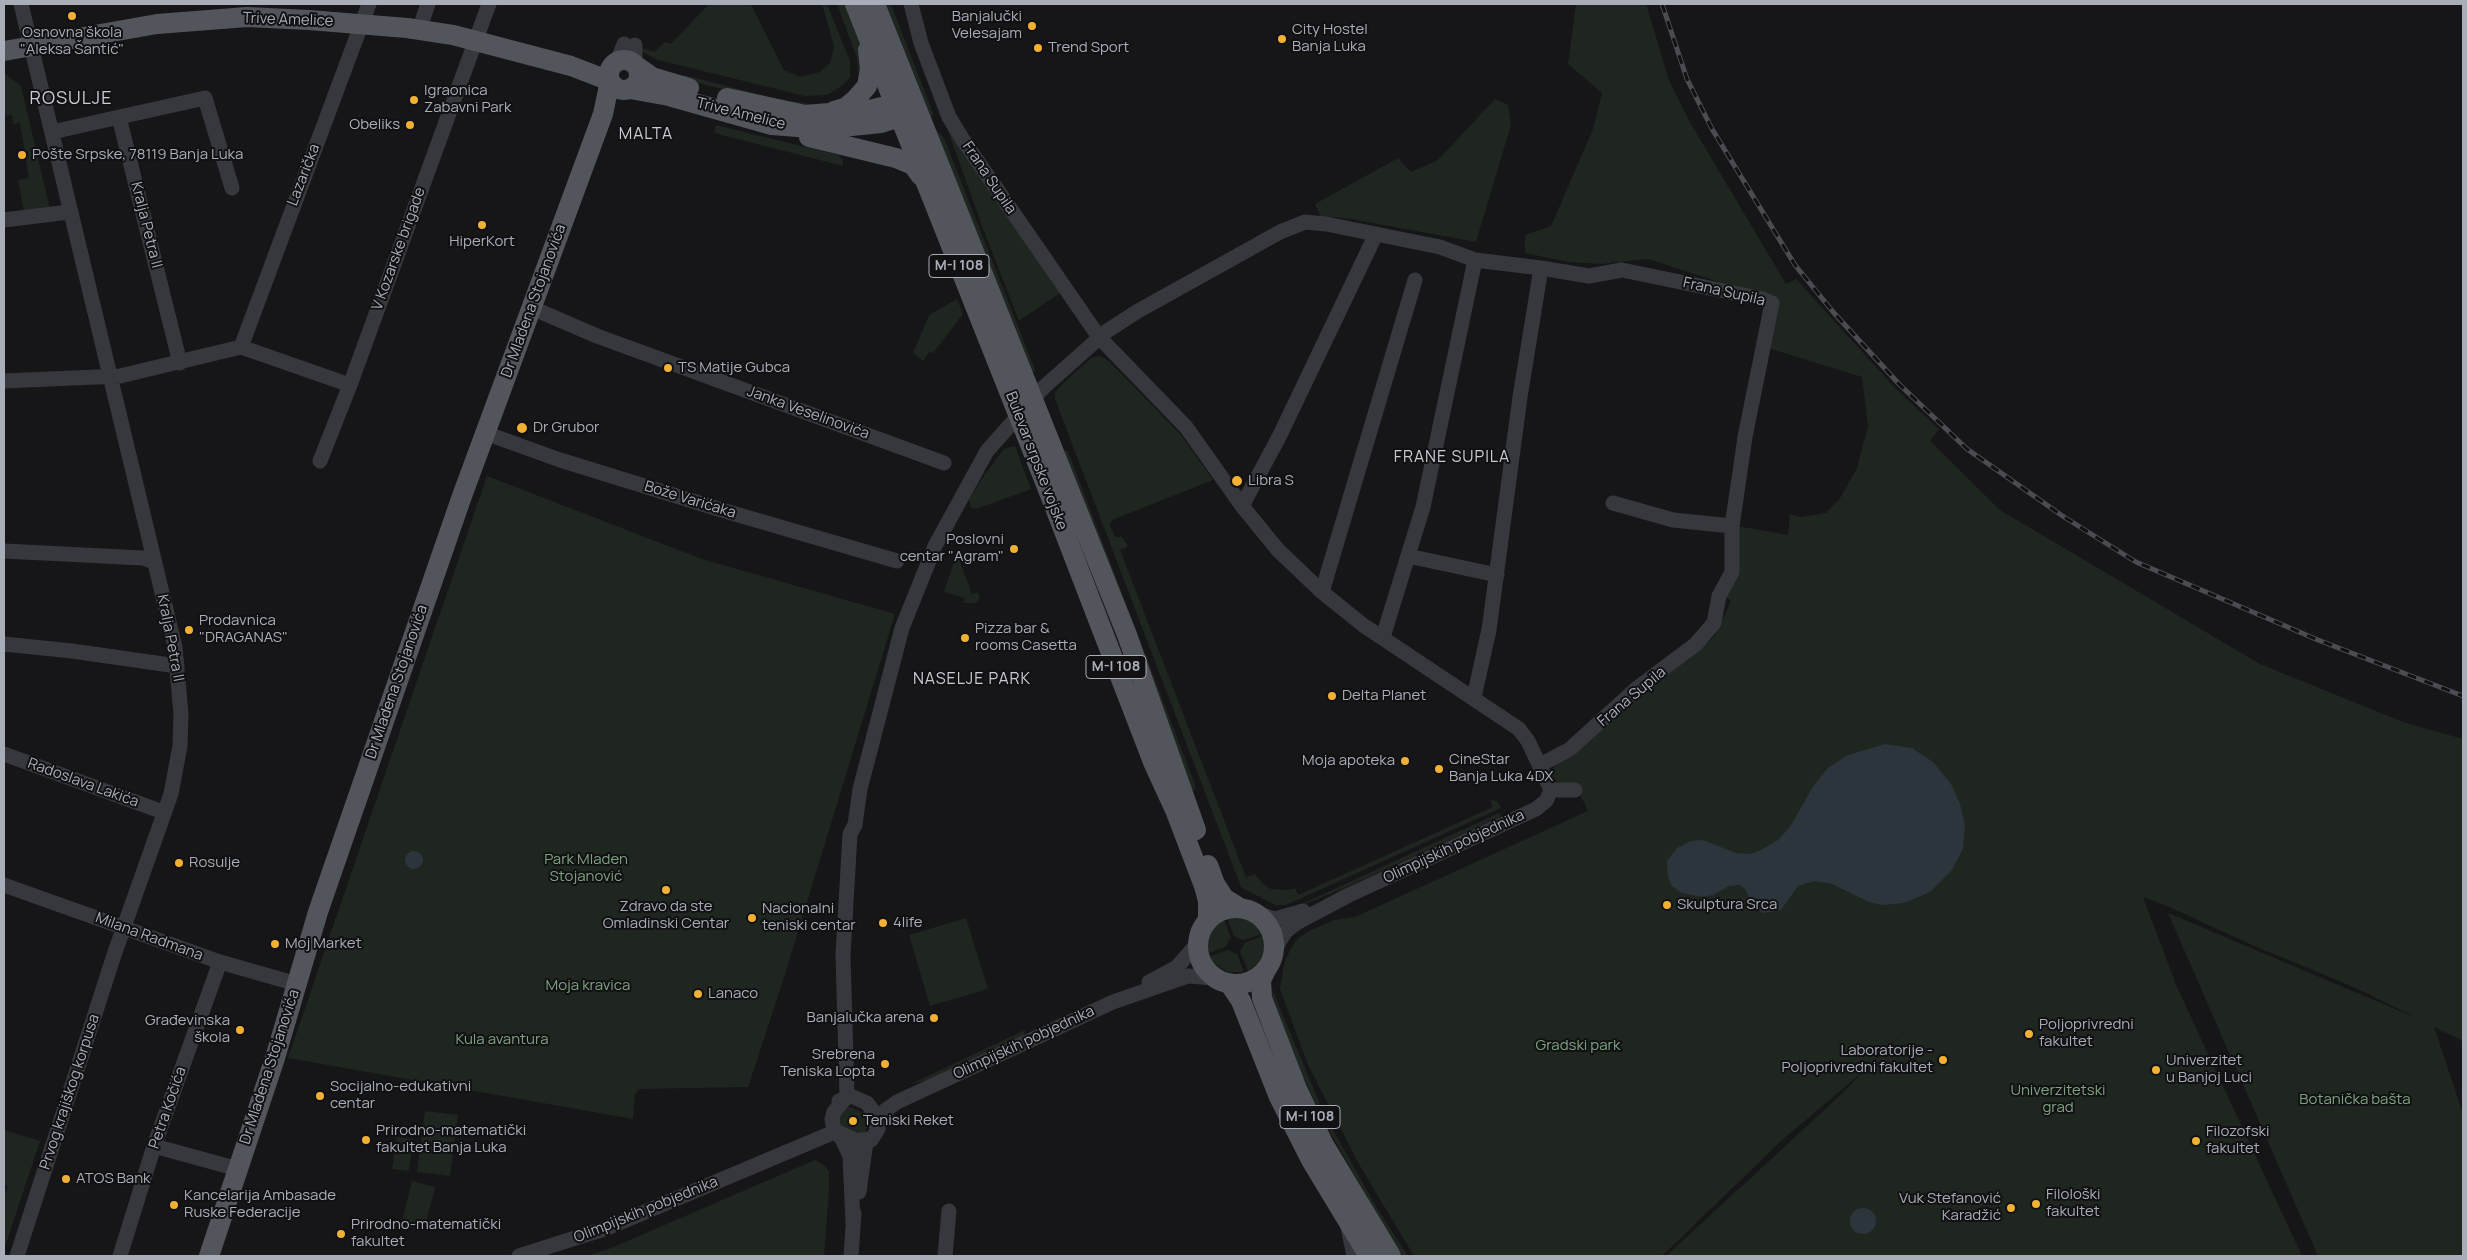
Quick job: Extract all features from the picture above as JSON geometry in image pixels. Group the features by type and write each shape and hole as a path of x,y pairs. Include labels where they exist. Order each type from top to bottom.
{"main road":[{"name":"Bulevar srpske vojske","path":"876,4 906,107 924,182 1018,415 1153,762 1175,810 1208,901 1208,920 1199,935 1198,943"},
{"name":"Trive Amelice","path":"4,50 157,24 248,11 419,30 476,41 571,66 621,87 669,96 772,125 822,129 873,125 906,107"},
{"name":"Bulevar srpske vojske","path":"858,11 906,107 1033,399 1150,696 1215,884 1224,898 1261,917 1271,931 1274,940 1269,964 1261,980 1262,998 1297,1089 1324,1145 1391,1256"},
{"path":"820,115 844,108 855,100 867,86 870,61 858,11"},
{"name":"Trive Amelice","path":"571,66 595,68 628,54 652,77 741,102 787,112 820,115 906,107"},
{"path":"628,54 638,77 636,84 621,87 609,71 628,54"},
{"name":"Dr Mladena Stojanovića","path":"209,1256 275,1058 318,912 485,433 603,114 621,87"},
{"path":"772,125 908,162 913,165 924,182"},
{"path":"1208,920 1222,910 1247,910"},
{"name":"M-I 108","path":"1198,943 1201,960 1241,1001 1279,1097 1312,1160 1369,1256"},
{"path":"1222,980 1250,981 1269,964"}],"street":[{"name":"Kralja Petra II","path":"21,4 178,666 180,746 171,794 163,812 124,927"},
{"name":"Lazarička","path":"241,347 369,4"},
{"path":"419,30 428,4"},
{"name":"V Kozarske brigade","path":"320,460 350,385 490,4"},
{"name":"Frana Supila","path":"850,1118 844,914 850,834 855,825 860,789 902,628 925,570 987,451 1033,399 1099,337 1138,311 1280,232 1305,222 1326,224 1440,247 1475,260 1589,276 1622,270 1772,303 1746,437 1732,526 1732,572 1719,596 1714,622 1706,634 1652,680 1636,689 1570,749 1540,765 1519,729 1383,636 1363,625 1322,592 1284,557 1242,506 1186,427 1099,337 953,124 921,43 911,4"},
{"path":"52,132 206,98 232,188"},
{"name":"Kralja Petra II","path":"118,117 180,363"},
{"path":"4,220 69,212"},
{"path":"1242,506 1280,435 1376,234"},
{"path":"1383,636 1423,507 1475,260"},
{"path":"1474,697 1489,630 1520,397 1541,268"},
{"path":"1322,592 1415,280"},
{"name":"Janka Veselinovića","path":"532,308 597,336 944,463"},
{"path":"4,381 124,376 241,347 350,385"},
{"name":"Bože Varićaka","path":"485,433 560,460 897,561"},
{"path":"1614,503 1674,520 1732,526"},
{"path":"4,551 143,558 154,562"},
{"path":"1408,556 1497,575"},
{"path":"4,644 72,651 178,666"},
{"name":"Radoslava Lakića","path":"4,754 163,812"},
{"path":"1540,765 1551,790 1575,790"},
{"name":"Olimpijskih pobjednika","path":"1269,964 1280,940 1291,926 1349,895 1536,809 1546,801 1551,790"},
{"name":"Milana Radmana","path":"4,885 220,962 297,984"},
{"name":"Olimpijskih pobjednika","path":"1247,910 1266,917 1281,918 1349,895"},
{"name":"Prvog krajiškog korpusa","path":"17,1256 124,927"},
{"name":"Olimpijskih pobjednika","path":"519,1256 607,1228 772,1158 816,1132 934,1085 1113,1002 1177,967 1198,943"},
{"name":"Petra Kočića","path":"120,1256 154,1146 220,962"},
{"name":"Olimpijskih pobjednika","path":"1113,1002 1188,976 1222,980"},
{"path":"850,1118 876,1133 864,1142"},
{"path":"850,1118 864,1142 853,1223 851,1256"},
{"path":"850,1118 847,1154 853,1223"},
{"path":"154,1146 238,1169"},
{"path":"945,1256 949,1211"},
{"path":"1348,1223 1354,1256"}],"green space":[{"path":"709,4 751,4 784,70 800,77 820,72 830,63 834,46 822,4 827,4 850,61 850,77 843,85 827,95 805,96 658,60 643,52 642,48 655,52 665,42 671,44"},
{"path":"837,4 847,4 865,51 859,76 857,58"},
{"path":"886,4 891,4 933,113 932,119"},
{"path":"1576,4 1646,4 1669,80 1691,124 1786,284 1796,279 1896,389 1939,429 1930,441 2000,510 2260,664 2403,722 2463,739 2463,1044 2461,1040 2434,1027 2463,1114 2463,1256 2318,1256 2168,913 2419,1019 2358,989 2143,897 2177,987 2302,1256 1666,1256 1833,1102 1915,1021 1858,1076 1781,1141 1662,1256 1414,1256 1360,1166 1308,1065 1280,989 1284,964 1290,950 1298,938 1309,931 1334,920 1355,917 1588,811 1575,784 1562,785 1555,780 1552,772 1554,766 1650,686 1715,636 1731,601 1723,595 1737,526 1788,535 1790,514 1800,517 1826,513 1839,500 1857,468 1868,426 1862,377 1768,348 1779,304 1769,293 1750,292 1648,259 1601,264 1569,262 1525,253 1525,235 1551,226 1593,129 1602,93 1568,64"},
{"path":"4,73 21,86 50,209 24,212 18,180 29,178 20,123 13,124 12,115 6,116 4,111"},
{"path":"684,75 777,99 810,104 829,103 842,97 853,87 857,89 837,105 788,106 680,78"},
{"path":"1495,99 1508,105 1511,125 1476,242 1351,219 1320,216 1315,204 1398,158 1411,172 1438,160"},
{"path":"716,125 838,155 843,160 843,166 714,133"},
{"path":"947,128 1060,293 1019,321 982,226"},
{"path":"935,129 944,138 1036,372 1032,371"},
{"path":"957,299 963,314 933,353 929,352 923,361 913,353 929,315"},
{"path":"1099,356 1109,361 1181,435 1213,480 1112,520 1110,525 1115,537 1122,537 1127,544 1127,547 1120,550 1246,877 1255,874 1263,884 1271,889 1286,890 1295,888 1298,895 1493,807 1490,800 1497,801 1501,808 1286,905 1275,905 1241,887 1055,399 1055,392 1059,387 1091,358"},
{"path":"1015,446 1031,489 976,509 971,508 969,499 985,474 1004,449"},
{"path":"1064,450 1068,451 1194,782 1196,788 1192,792"},
{"name":"Park Mladen Stojanović","path":"487,476 702,559 895,614 782,984 748,1087 639,1089 635,1094 633,1119 288,1058"},
{"path":"955,559 959,559 972,594 978,592 980,598 976,603 964,603 965,598 944,592"},
{"path":"1501,812 1499,817 1494,820 1351,885 1302,904"},
{"path":"1238,916 1251,921 1262,934 1243,940 1234,936 1227,918"},
{"path":"966,918 988,989 930,1006 909,935"},
{"path":"1224,919 1231,938 1227,946 1209,953 1207,944 1210,932"},
{"path":"1263,936 1265,947 1261,958 1248,971 1240,952 1244,943"},
{"path":"1228,950 1237,954 1244,972 1227,972 1213,962 1210,956"},
{"path":"1272,989 1325,1116 1377,1208 1408,1256 1403,1256 1382,1223 1326,1125 1297,1065 1270,990"},
{"path":"1025,1030 1024,1036 932,1079 911,1084"},
{"path":"846,1107 870,1114 870,1124 865,1131 858,1134 837,1126 839,1112"},
{"path":"425,1111 458,1115 450,1176 417,1172"},
{"path":"4,1130 40,1141 4,1250 4,1198 8,1186 4,1185"},
{"path":"397,1137 413,1139 409,1171 392,1169"},
{"path":"815,1160 825,1166 829,1172 824,1256 587,1256 611,1248"},
{"path":"412,1181 435,1187 425,1227 402,1222"}],"shaded area":[{"path":"1885,744 1912,748 1933,762 1951,784 1960,804 1965,826 1963,849 1951,871 1930,892 1904,903 1882,905 1869,902 1832,884 1814,881 1798,886 1781,910 1764,913 1754,909 1746,890 1740,885 1729,886 1713,895 1702,897 1682,893 1672,886 1668,877 1667,861 1677,848 1691,841 1703,840 1736,853 1750,854 1761,850 1778,840 1790,827 1814,785 1828,768 1848,755"},
{"path":"410,851 418,851 423,856 421,867 410,869 405,864 405,856"},
{"path":"1863,1208 1872,1212 1876,1221 1872,1230 1863,1234 1854,1230 1850,1221 1854,1212"}],"railway":[{"path":"1662,4 1687,79 1712,129 1795,265 1834,313 1899,384 1967,449 2064,517 2136,562 2318,640 2463,696"}],"place":[{"name":"Osnovna škola \"Aleksa Šantić\"","path":"72,16"},
{"name":"Banjalučki Velesajam","path":"1032,26"},
{"name":"City Hostel Banja Luka","path":"1282,39"},
{"name":"Trend Sport","path":"1038,48"},
{"name":"Igraonica Zabavni Park","path":"414,100"},
{"name":"Obeliks","path":"410,125"},
{"name":"Pošte Srpske, 78119 Banja Luka","path":"22,155"},
{"name":"HiperKort","path":"482,225"},
{"name":"TS Matije Gubca","path":"668,368"},
{"name":"Dr Grubor","path":"522,428"},
{"name":"Libra S","path":"1237,481"},
{"name":"Poslovni centar \"Agram\"","path":"1014,549"},
{"name":"Prodavnica \"DRAGANAS\"","path":"189,630"},
{"name":"Pizza bar & rooms Casetta","path":"965,638"},
{"name":"Delta Planet","path":"1332,696"},
{"name":"Moja apoteka","path":"1405,761"},
{"name":"CineStar Banja Luka 4DX","path":"1439,769"},
{"name":"Rosulje","path":"179,863"},
{"name":"Zdravo da ste Omladinski Centar","path":"666,890"},
{"name":"Skulptura Srca","path":"1667,905"},
{"name":"Nacionalni teniski centar","path":"752,918"},
{"name":"4life","path":"883,923"},
{"name":"Moj Market","path":"275,944"},
{"name":"Lanaco","path":"698,994"},
{"name":"Banjalučka arena","path":"934,1018"},
{"name":"Građevinska škola","path":"240,1030"},
{"name":"Poljoprivredni fakultet","path":"2029,1034"},
{"name":"Laboratorije - Poljoprivredni fakultet","path":"1943,1060"},
{"name":"Srebrena Teniska Lopta","path":"885,1064"},
{"name":"Univerzitet u Banjoj Luci","path":"2156,1070"},
{"name":"Socijalno-edukativni centar","path":"320,1096"},
{"name":"Teniski Reket","path":"853,1121"},
{"name":"Prirodno-matematički fakultet Banja Luka","path":"366,1140"},
{"name":"Filozofski fakultet","path":"2196,1141"},
{"name":"ATOS Bank","path":"66,1179"},
{"name":"Filološki fakultet","path":"2036,1204"},
{"name":"Kancelarija Ambasade Ruske Federacije","path":"174,1205"},
{"name":"Vuk Stefanović Karadžić","path":"2011,1208"},
{"name":"Prirodno-matematički fakultet","path":"341,1234"}],"district":[{"name":"ROSULJE","path":"71,99"},
{"name":"MALTA","path":"646,135"},
{"name":"FRANE SUPILA","path":"1452,458"},
{"name":"NASELJE PARK","path":"972,680"}],"park label":[{"name":"Moja kravica","path":"588,986"},
{"name":"Kula avantura","path":"502,1040"},
{"name":"Gradski park","path":"1578,1046"},
{"name":"Univerzitetski grad","path":"2058,1100"},
{"name":"Botanička bašta","path":"2355,1100"}]}
